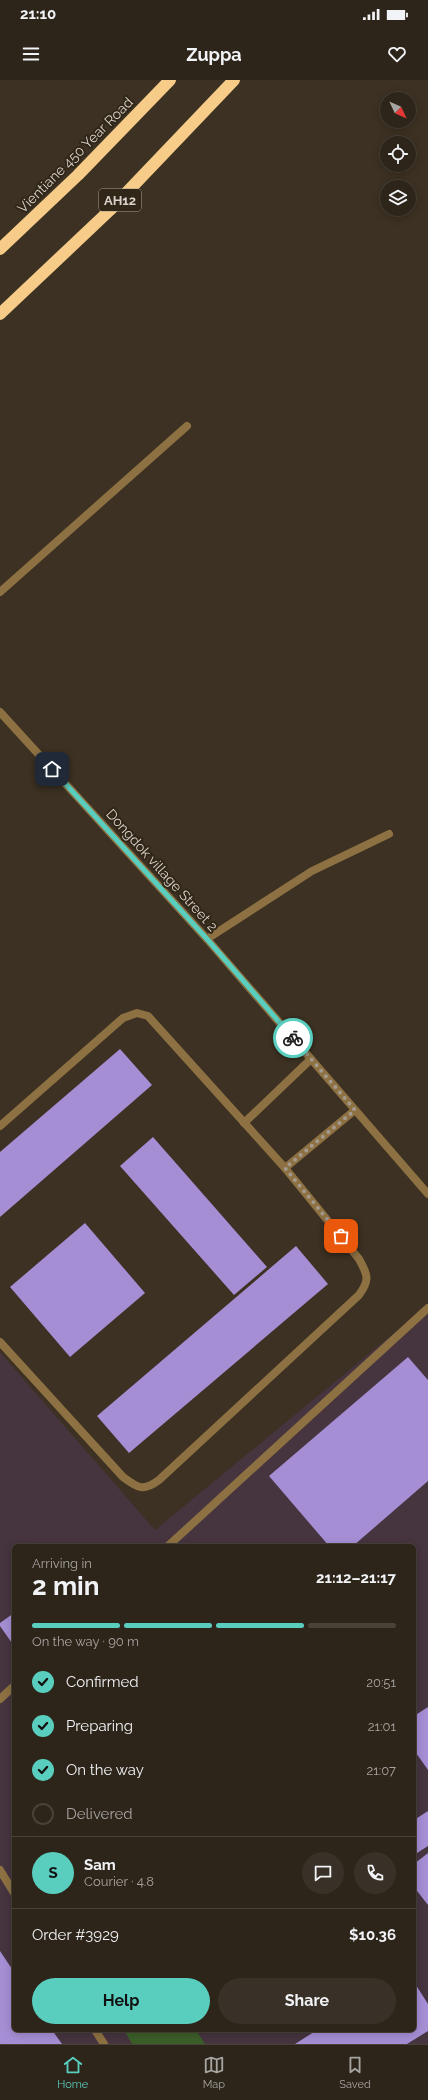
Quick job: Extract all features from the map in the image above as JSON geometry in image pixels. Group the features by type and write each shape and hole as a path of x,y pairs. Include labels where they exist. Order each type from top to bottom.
{"highway":[{"name":"Vientiane 450 Year Road","path":"0,249 78,175 170,80"},
{"name":"AH12","path":"0,314 110,210 234,80"}],"street":[{"path":"0,592 187,426"},
{"name":"Dongdok village Street 2","path":"0,712 207,939 428,1194"},
{"path":"207,939 312,871 389,834"},
{"path":"0,1126 123,1018 137,1013 148,1016 285,1168 359,1259 366,1272 366,1284 359,1295 151,1486 142,1488 134,1486 123,1477 0,1342"},
{"path":"244,1123 311,1058"},
{"path":"285,1168 355,1110"},
{"path":"170,1544 428,1308"},
{"path":"0,1698 12,1688"},
{"path":"0,1870 12,1890"},
{"path":"96,2032 104,2044"}],"shaded area":[{"path":"428,1305 428,2044 0,2044 0,1352 155,1530"}],"green space":[{"path":"125,2032 197,2032 205,2044 132,2044"}],"building":[{"path":"120,1049 152,1085 0,1217 0,1152"},
{"path":"153,1137 267,1267 234,1295 120,1166"},
{"path":"85,1223 145,1293 70,1357 10,1287"},
{"path":"296,1246 328,1284 129,1453 97,1416"},
{"path":"408,1357 428,1380 428,1481 355,1544 327,1544 269,1476"},
{"path":"12,1614 12,1643 0,1626 0,1623"},
{"path":"428,1707 428,1770 416,1753 416,1715"},
{"path":"428,1811 428,1846 416,1854 416,1819"},
{"path":"428,1853 428,1905 416,1890 416,1862"},
{"path":"0,1951 12,1969 12,2032 53,2032 62,2044 0,2044"},
{"path":"416,1985 428,2004 428,2031 407,2044 295,2044 314,2032 416,2032"}],"way so far":[{"path":"293,1038 355,1110 285,1168 341,1236"}],"route":[{"path":"52,769 207,939 293,1038"}]}
